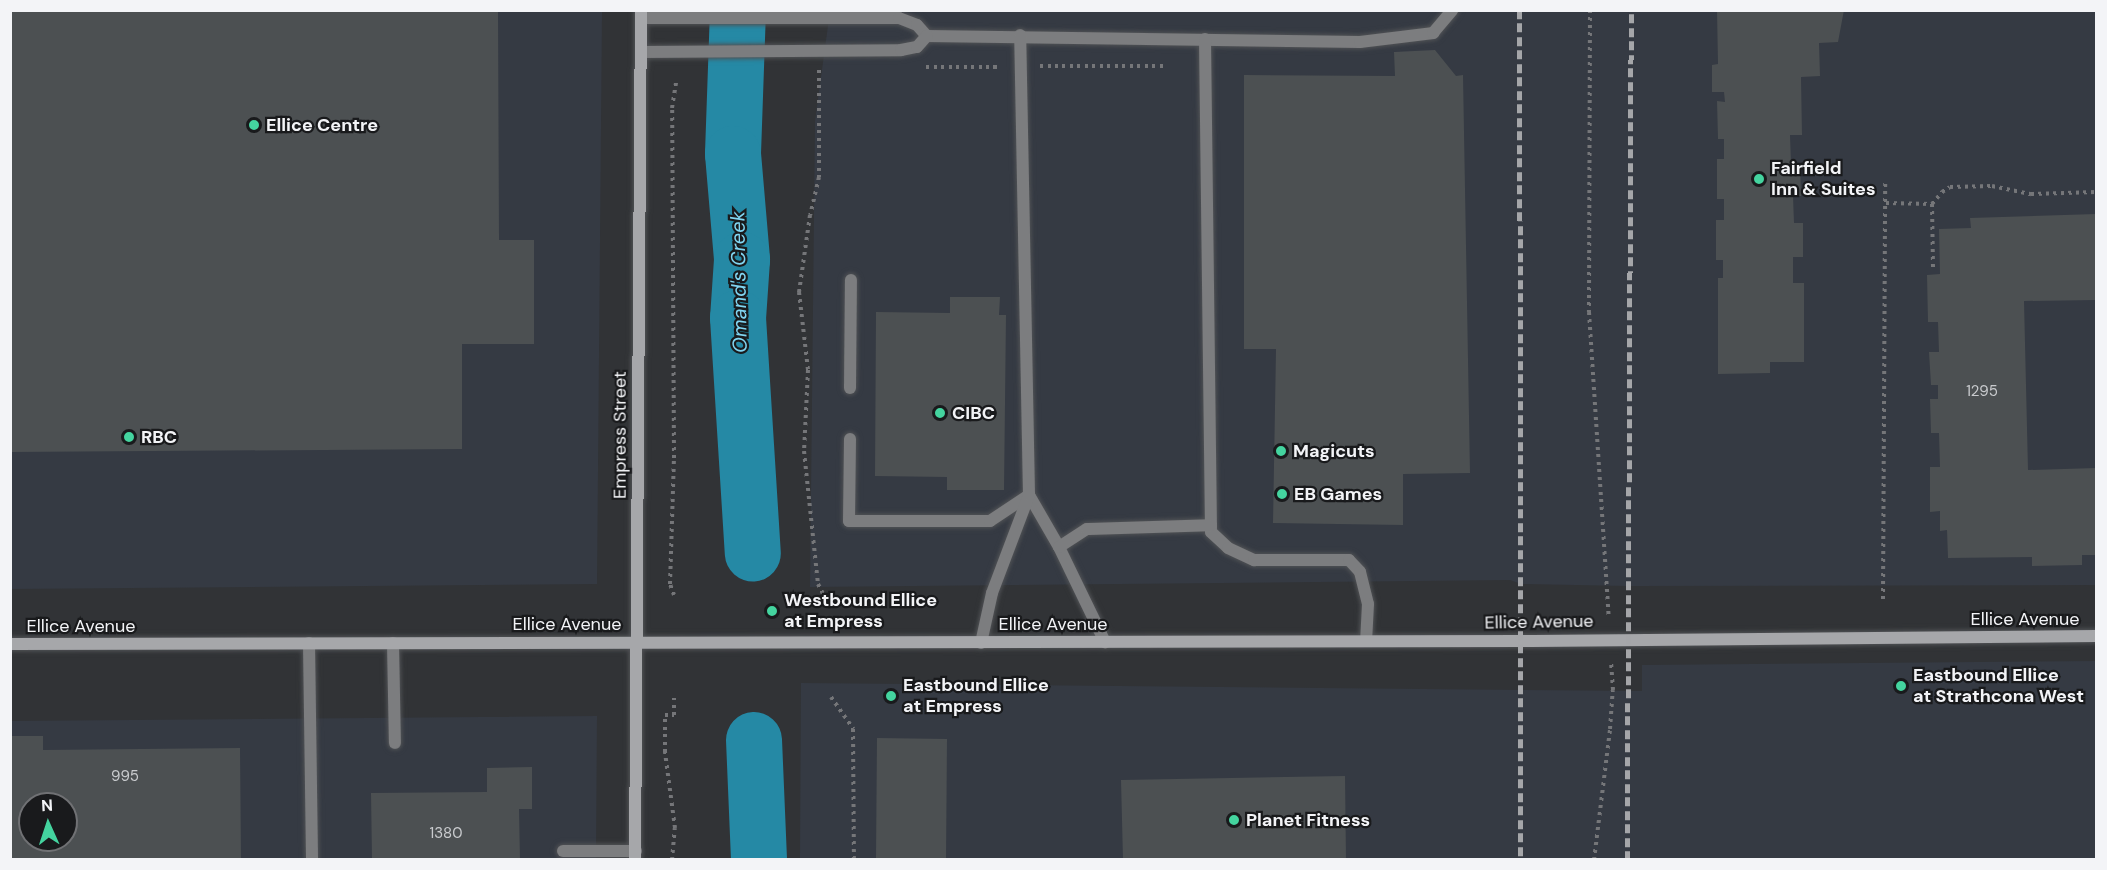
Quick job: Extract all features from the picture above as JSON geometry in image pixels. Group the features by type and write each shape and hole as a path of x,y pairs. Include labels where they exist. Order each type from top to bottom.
{"main road":[{"name":"Empress Street","path":"636,855 641,14"},
{"name":"Ellice Avenue","path":"10,644 981,643 2097,636"}],"lane":[{"path":"641,14 700,20 848,15 899,18 916,25 927,36 1020,35 1360,42 1433,33 1452,10"},
{"path":"981,643 992,593 1029,495 1020,35"},
{"path":"641,52 902,50 917,47 927,36"},
{"path":"1205,39 1211,532 1228,548 1254,560 1349,560 1360,572 1368,604 1366,641"},
{"path":"850,388 851,280"},
{"path":"850,439 849,521 990,521 1029,495"},
{"path":"1029,495 1059,547 1104,642"},
{"path":"1059,547 1087,529 1211,525"},
{"path":"309,643 312,860"},
{"path":"393,643 394,743"},
{"path":"562,851 636,855"}],"path":[{"path":"1590,10 1589,312 1612,690 1594,860"},
{"path":"820,51 819,177 810,215 799,292 808,370 804,451 818,584 825,598"},
{"path":"914,67 1165,66"},
{"path":"810,68 831,68"},
{"path":"674,595 670,584 675,458 672,108 675,82"},
{"path":"1883,599 1885,182"},
{"path":"1933,269 1932,204 1942,192 1950,187 1992,186 2031,194 2097,192"},
{"path":"1886,203 1932,204"},
{"path":"831,697 853,729 854,860"},
{"path":"672,860 675,828 665,752 668,727 665,715 674,715 674,698"}],"shaded area":[{"name":"Ellice Centre","path":"10,11 602,11 597,584 11,589"},
{"path":"830,11 2096,11 2096,585 1627,586 1521,584 1510,580 810,587 815,121"},
{"path":"2096,661 2096,859 800,860 801,683 1642,691 1642,665"},
{"path":"597,716 596,859 11,859 10,721"}],"building":[{"name":"Ellice Centre","path":"10,10 498,10 499,240 534,240 534,344 462,344 462,449 10,452"},
{"name":"Fairfield Inn & Suites","path":"1717,10 1844,10 1838,42 1819,43 1820,76 1801,77 1802,135 1790,135 1791,163 1800,163 1801,196 1793,196 1794,223 1803,223 1803,257 1793,257 1793,283 1804,283 1804,362 1770,362 1770,373 1718,374 1718,278 1723,278 1723,260 1716,260 1716,220 1724,220 1724,199 1717,199 1717,159 1724,159 1724,139 1718,139 1717,101 1725,102 1724,92 1712,92 1712,65 1718,64"},
{"path":"1435,50 1456,76 1463,75 1470,473 1403,474 1403,525 1273,523 1276,349 1244,349 1244,75 1395,76 1394,52"},
{"path":"2096,214 2096,300 2024,301 2028,470 2096,468 2096,555 2082,555 2082,565 2032,566 2032,557 1948,558 1947,530 1940,531 1940,511 1930,512 1930,467 1940,467 1939,433 1931,433 1930,399 1938,399 1938,385 1931,385 1929,352 1939,352 1938,322 1928,322 1927,275 1940,274 1939,229 1971,228 1970,218"},
{"name":"CIBC","path":"950,297 1000,297 999,315 1006,315 1004,490 947,490 947,477 875,476 876,312 950,313"},
{"path":"10,736 43,736 43,750 240,748 241,860 10,860"},
{"path":"877,738 947,739 946,860 876,860"},
{"path":"532,767 532,809 519,809 520,860 372,860 371,793 487,792 487,768"},
{"name":"Planet Fitness","path":"1345,776 1346,860 1123,860 1121,780"}],"waterway":[{"name":"Omand's Creek","path":"738,10 733,154 742,260 738,318 753,554"},
{"name":"Omand's Creek","path":"754,740 759,860"}],"railway":[{"path":"1520,10 1521,860"},
{"path":"1627,860 1631,10"}],"place":[{"name":"Ellice Centre","path":"254,125"},
{"name":"Fairfield Inn & Suites","path":"1759,179"},
{"name":"CIBC","path":"940,413"},
{"name":"RBC","path":"129,437"},
{"name":"Magicuts","path":"1281,451"},
{"name":"EB Games","path":"1282,494"},
{"name":"Westbound Ellice at Empress","path":"772,611"},
{"name":"Eastbound Ellice at Strathcona West","path":"1901,686"},
{"name":"Eastbound Ellice at Empress","path":"891,696"},
{"name":"Planet Fitness","path":"1234,820"}]}
